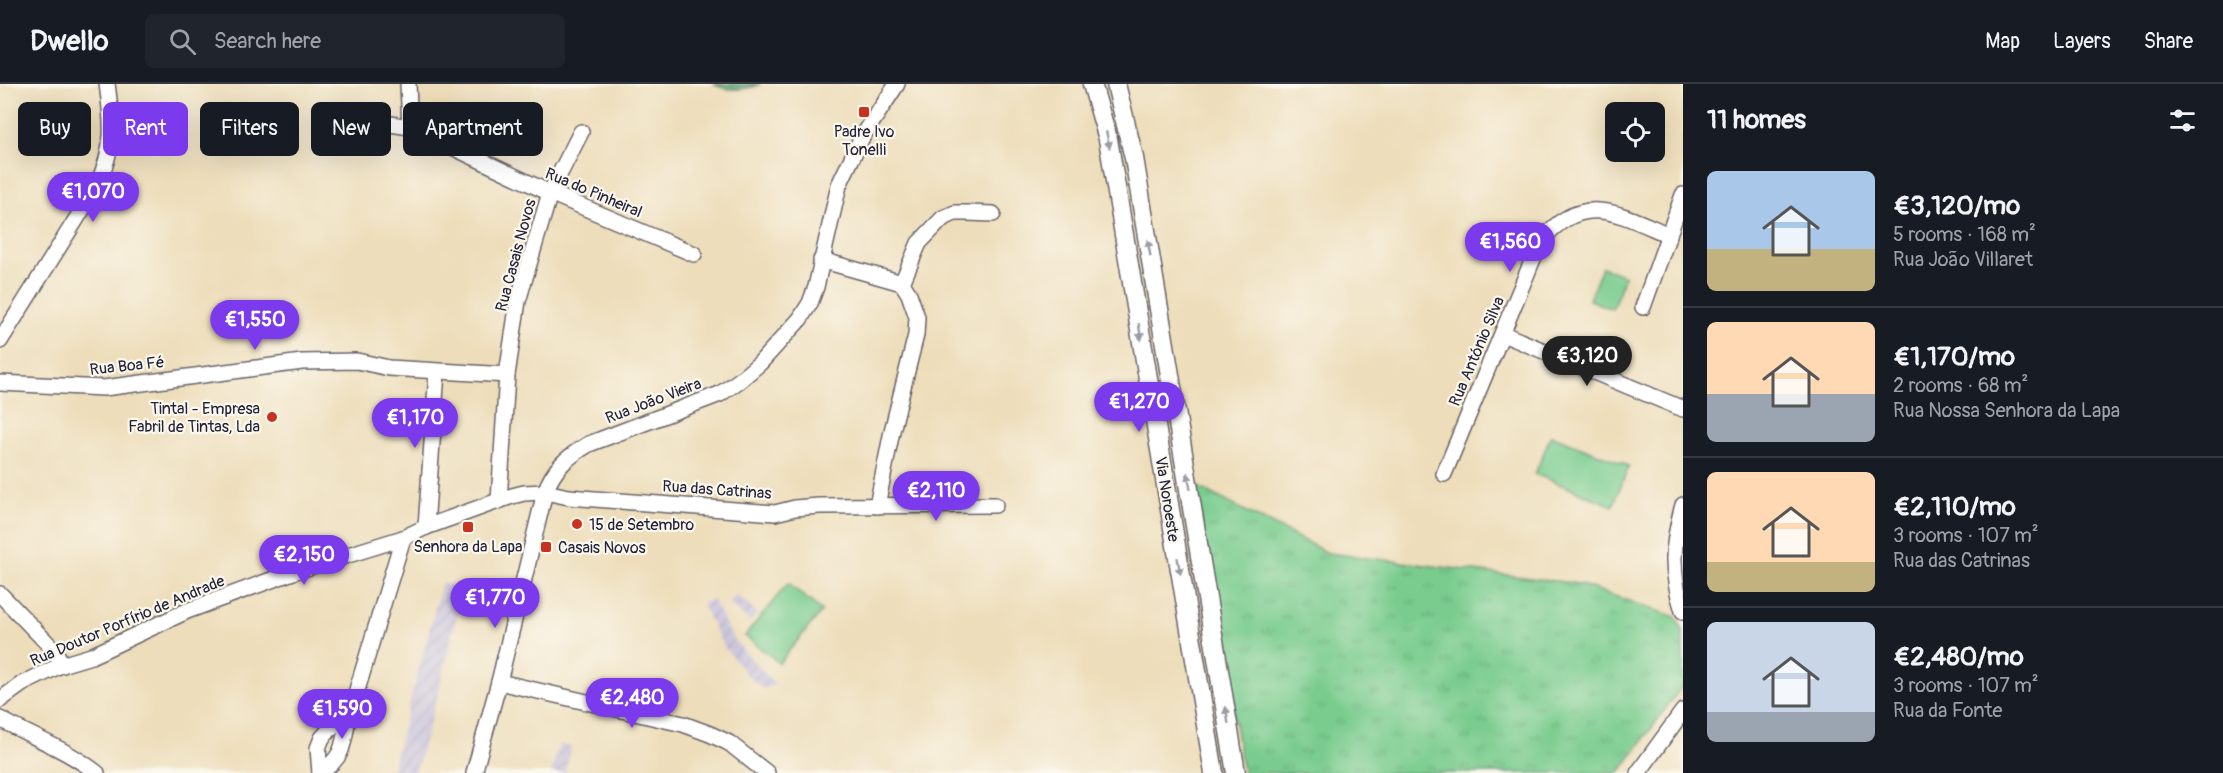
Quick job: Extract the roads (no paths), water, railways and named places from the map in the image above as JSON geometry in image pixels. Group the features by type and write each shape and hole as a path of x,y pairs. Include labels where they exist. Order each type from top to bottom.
{"main road":[{"name":"Via Noroeste","path":"1092,84 1108,139 1214,773"},
{"name":"Via Noroeste","path":"1116,84 1134,158 1236,773"}],"street":[{"path":"0,341 97,186 108,162 112,141 107,84"},
{"path":"408,84 409,102"},
{"name":"Rua João Vieira","path":"474,773 551,475 575,452 589,444 720,394 760,363 800,319 816,287 839,185 848,163 875,115 897,84"},
{"name":"Rua Casais Novos","path":"499,501 507,375 518,301 550,193 581,132"},
{"name":"Rua do Pinheiral","path":"472,156 550,193 694,254"},
{"path":"1643,307 1683,195"},
{"name":"Rua António Silva","path":"1444,474 1540,242 1551,230 1581,212 1602,209 1618,213 1669,235"},
{"path":"902,284 919,243 943,218 955,213 993,214"},
{"path":"821,260 902,284 909,294 917,317 916,335 892,431 877,506"},
{"path":"1503,334 1683,409"},
{"name":"Rua Boa Fé","path":"0,383 104,388 302,362 357,361 389,368 507,375"},
{"path":"426,528 437,372"},
{"name":"Rua Doutor Porfírio de Andrade","path":"0,700 22,684 63,665 91,656 187,611 293,572 403,538 499,501 524,493 545,492"},
{"name":"Rua das Catrinas","path":"545,492 569,497 775,513 795,508 995,505"},
{"path":"1683,505 1675,544 1673,574 1683,611"},
{"path":"320,773 335,762 341,752 346,723 403,538"},
{"path":"0,594 54,650 63,665"},
{"path":"499,682 683,724 729,743 767,773"},
{"path":"320,773 318,748 322,738 353,704"},
{"path":"1638,773 1683,711"},
{"path":"0,719 61,748 97,773"}],"place":[{"name":"Padre Ivo Tonelli","path":"864,112"},
{"name":"Tintal - Empresa Fabril de Tintas, Lda","path":"272,417"},
{"name":"15 de Setembro","path":"577,524"},
{"name":"Senhora da Lapa","path":"468,527"},
{"name":"Casais Novos","path":"546,547"}]}
